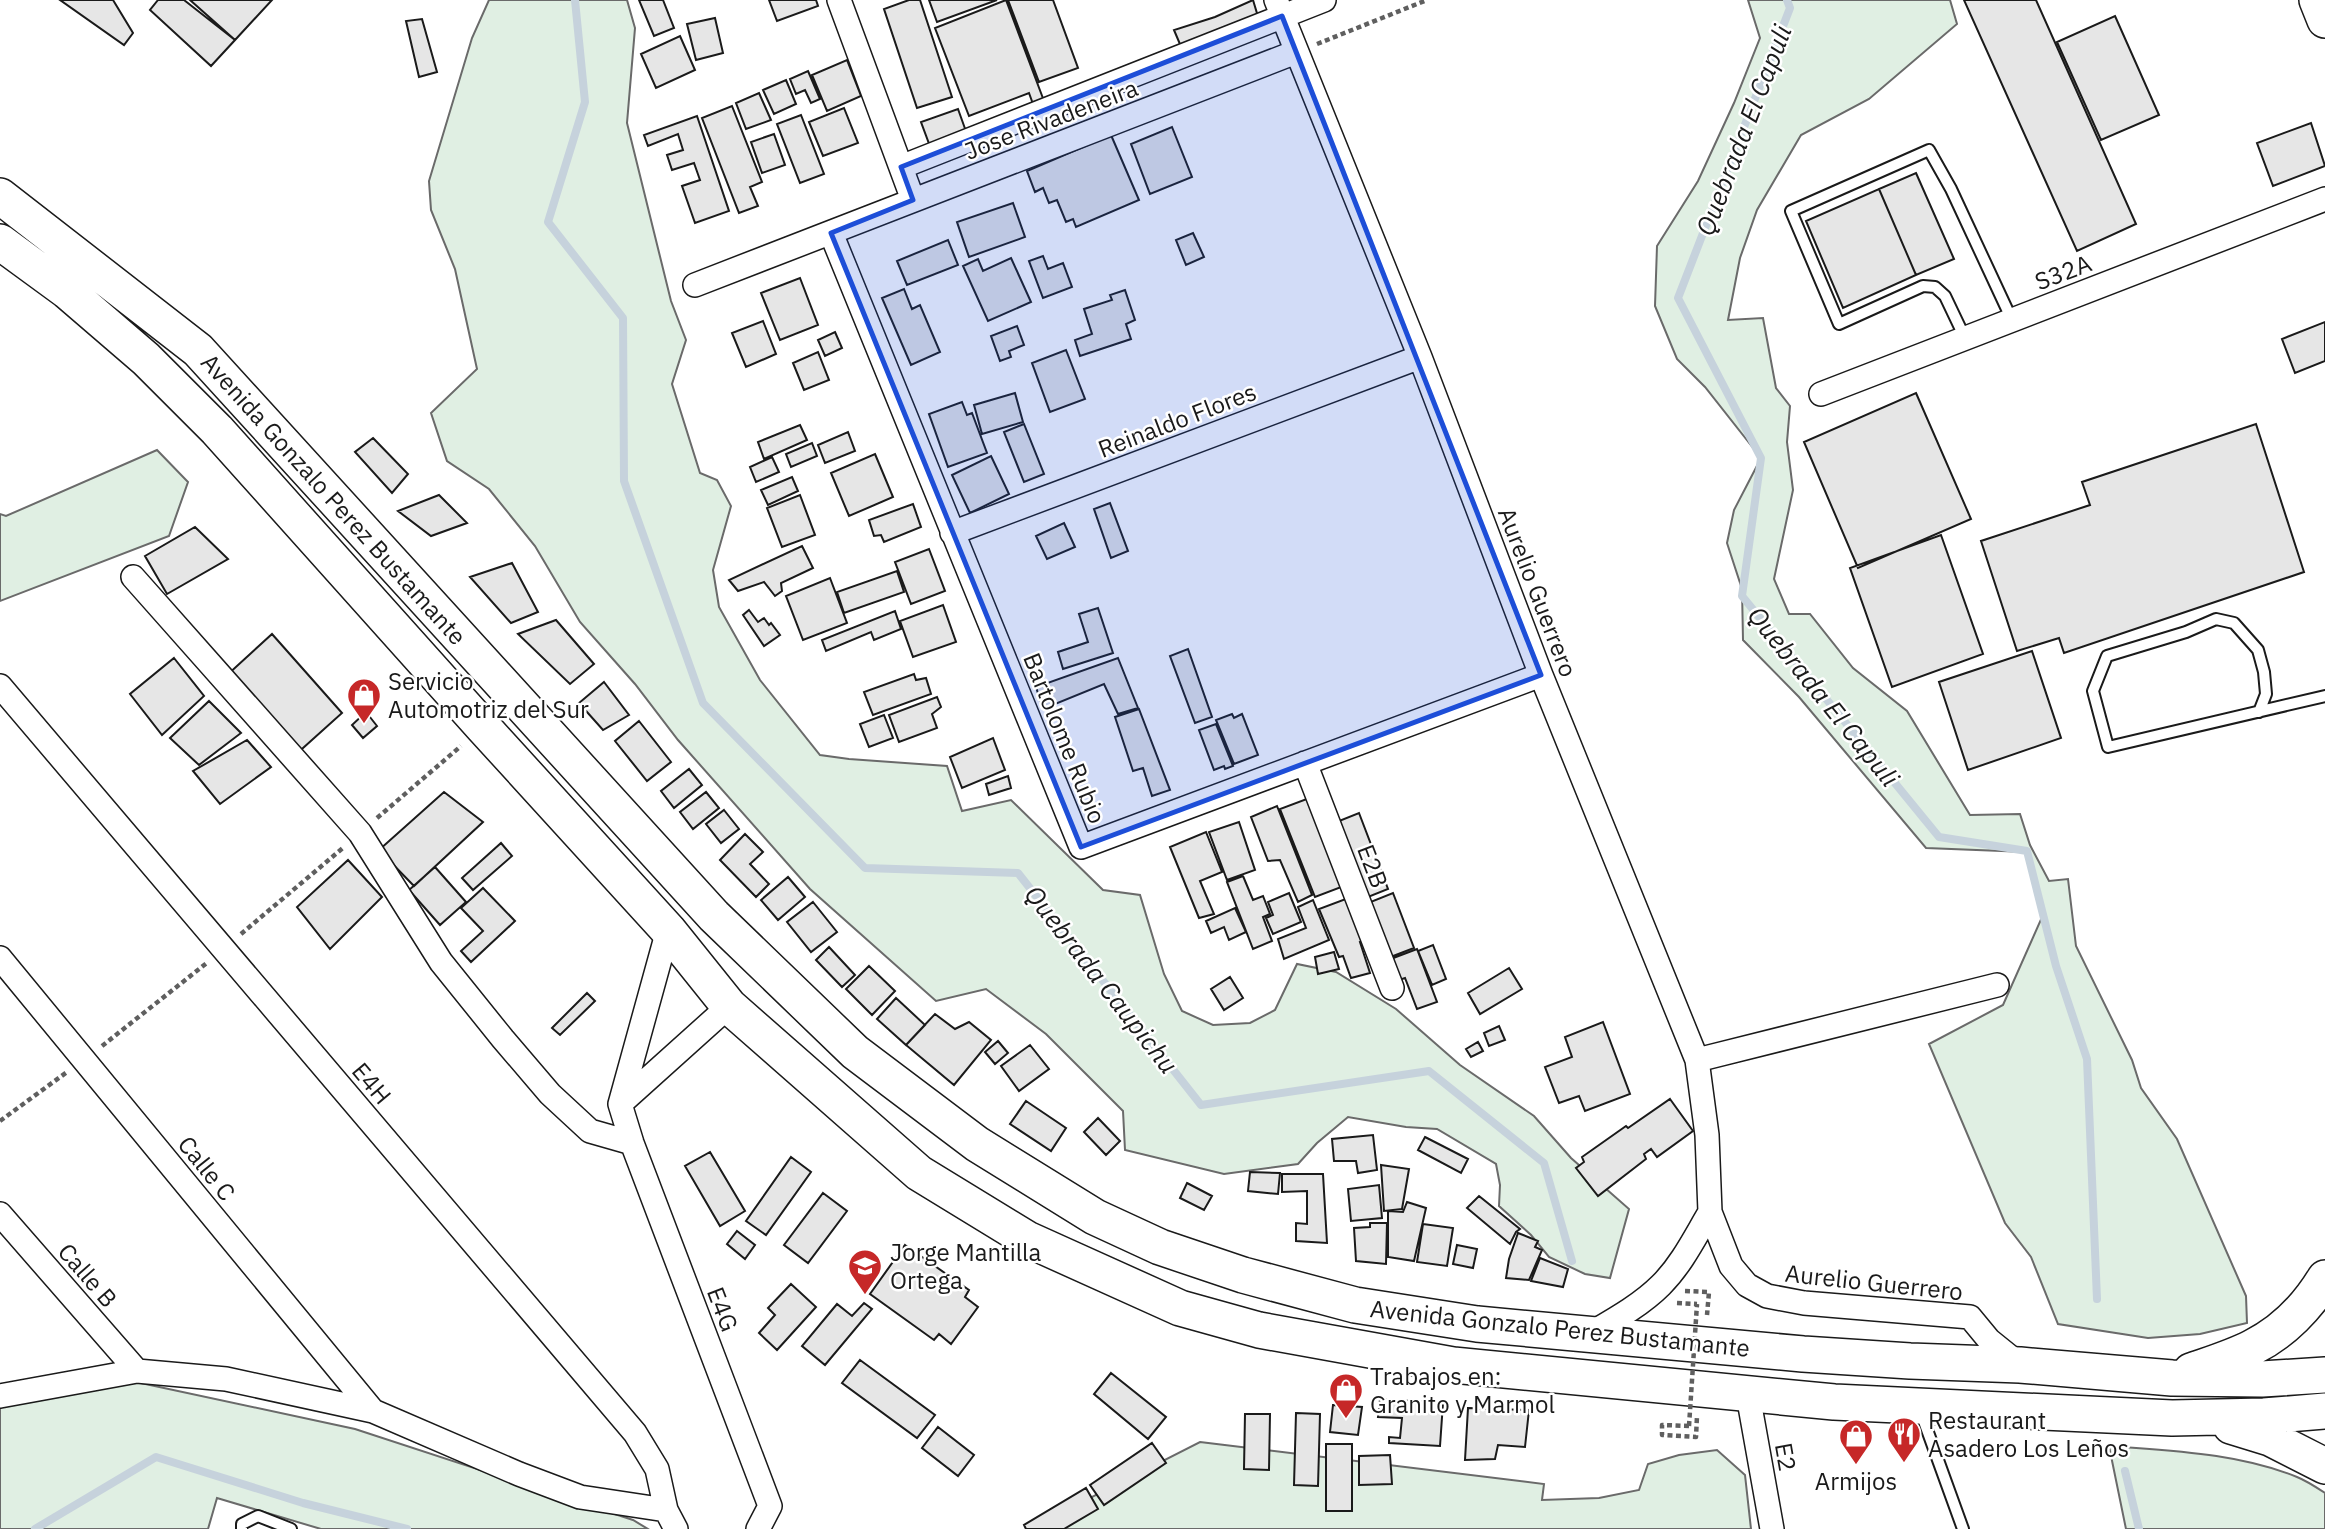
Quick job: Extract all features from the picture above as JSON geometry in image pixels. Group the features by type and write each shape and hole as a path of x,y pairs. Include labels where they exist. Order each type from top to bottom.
{"main road":[{"path":"2317,0 2325,20"},
{"name":"Avenida Gonzalo Perez Bustamante","path":"0,196 198,350 713,916 855,1052 977,1144 1095,1217 1160,1247 1243,1275 1355,1305 1477,1324 1803,1354 2020,1365 2172,1378 2262,1379 2325,1375"},
{"name":"Avenida Gonzalo Perez Bustamante","path":"0,242 77,300 146,359 217,430 668,930 729,1006 919,1173 1027,1239 1180,1308 1259,1330 1453,1366 1834,1402 2172,1419 2325,1411"},
{"path":"483,727 516,699"},
{"path":"2172,1378 2253,1347 2288,1324 2316,1293 2325,1278"},
{"path":"2172,1419 2222,1424 2270,1438 2325,1466"}],"street":[{"path":"839,0 913,200"},
{"path":"901,167 1279,8 1324,0"},
{"name":"Aurelio Guerrero","path":"1279,8 1420,357 1541,675 1697,1060 1707,1135 1710,1212 1731,1266 1747,1286 1767,1296 1804,1303 1970,1317 1989,1340 2020,1365"},
{"name":"Jose Rivadeneira","path":"695,285 1296,52"},
{"name":"S32A","path":"1821,394 2325,199"},
{"name":"Bartolome Rubio","path":"831,233 1081,847 1541,675"},
{"name":"Reinaldo Flores","path":"952,533 1420,357"},
{"path":"133,578 360,833 441,962 550,1094 590,1131 632,1143"},
{"name":"E4H","path":"0,686 635,1433 657,1469 671,1520"},
{"name":"E2B","path":"1305,763 1392,988"},
{"path":"620,1104 668,930"},
{"name":"Calle C","path":"0,958 373,1411"},
{"path":"1697,1060 1997,985"},
{"path":"620,1104 729,1006"},
{"name":"E4G","path":"620,1104 632,1143 770,1506 758,1529"},
{"path":"1590,1334 1626,1312 1660,1286 1675,1268 1710,1212"},
{"name":"Calle B","path":"0,1214 137,1371"},
{"path":"0,1396 137,1371 226,1379 373,1411 519,1474 580,1497 671,1520"},
{"name":"E2","path":"1748,1395 1772,1529"}],"lane":[{"path":"1965,338 1945,296 1935,287 1923,286 1839,324 1791,211 1930,150 2012,320"},
{"path":"2259,712 2266,694 2258,650 2234,623 2216,620 2107,656 2093,691 2108,747 2259,712 2325,696"},
{"path":"1919,1406 1964,1529"},
{"path":"242,1529 242,1524 258,1516 291,1529"}],"path":[{"path":"1296,52 1427,0"},
{"path":"0,1121 84,1060 224,949 483,727"},
{"path":"1696,1437 1662,1435 1662,1425 1689,1426 1697,1304"}],"highlighted area":[{"path":"1282,16 1541,675 1081,847 831,233 913,200 901,167"}],"green space":[{"path":"489,0 627,0 635,28 627,123 671,301 686,340 672,384 700,473 717,480 731,506 713,570 719,607 760,680 820,755 947,766 962,811 1011,800 1103,890 1140,895 1164,974 1182,1011 1213,1025 1250,1023 1275,1010 1297,964 1336,972 1396,1009 1460,1065 1534,1116 1571,1158 1629,1209 1610,1278 1585,1274 1549,1257 1531,1235 1499,1206 1500,1185 1496,1164 1437,1129 1406,1127 1348,1117 1317,1143 1298,1164 1224,1174 1125,1150 1123,1111 1046,1034 986,989 936,1001 810,889 678,740 635,684 580,622 535,546 489,489 447,461 431,413 477,369 455,269 431,210 429,181 472,38"},
{"path":"1748,0 1950,0 1957,24 1869,99 1801,135 1757,210 1740,258 1728,320 1763,318 1776,388 1790,406 1787,442 1793,490 1774,579 1789,614 1810,614 1853,668 1907,711 1970,815 2020,814 2030,845 2049,881 2068,879 2076,946 2132,1060 2141,1088 2177,1139 2246,1296 2247,1323 2200,1334 2148,1338 2058,1324 2031,1257 2005,1223 1929,1044 2003,1005 2043,915 2027,852 1926,848 1799,697 1743,640 1742,589 1727,543 1734,510 1761,458 1705,387 1677,359 1655,306 1657,246 1698,181 1760,38"},
{"path":"157,450 188,482 169,536 0,601 0,514 6,516"},
{"path":"108,1376 355,1429 633,1520 648,1529 321,1529 217,1498 208,1529 0,1529 0,1404"},
{"path":"1200,1442 1544,1484 1542,1500 1599,1498 1639,1490 1648,1464 1679,1455 1717,1450 1745,1475 1751,1529 1029,1529"},
{"path":"2109,1446 2228,1458 2297,1477 2325,1493 2325,1529 2126,1529"}],"building":[{"path":"60,0 113,0 133,33 124,45"},
{"path":"158,0 184,0 235,40 211,66 150,10"},
{"path":"190,0 272,0 235,40"},
{"path":"639,0 663,0 674,28 654,36"},
{"path":"769,0 816,0 818,6 777,21"},
{"path":"909,0 920,0 952,97 917,108 884,9"},
{"path":"929,0 997,0 937,22"},
{"path":"1006,0 1044,101 1033,104 1029,93 969,116 935,28"},
{"path":"1008,0 1053,0 1078,68 1039,82"},
{"path":"1253,0 1259,20 1182,49 1174,30 1215,17"},
{"path":"1964,0 2036,0 2136,224 2077,251"},
{"path":"2115,16 2159,115 2101,140 2057,42"},
{"path":"715,18 723,53 696,60 687,24"},
{"path":"422,19 437,72 419,77 406,21"},
{"path":"680,36 695,70 656,88 641,54"},
{"path":"847,60 861,96 827,111 812,75"},
{"path":"808,71 820,99 811,103 805,90 796,94 790,79"},
{"path":"786,80 796,104 774,114 763,90"},
{"path":"759,93 771,120 746,129 736,103"},
{"path":"732,106 762,182 750,187 758,206 739,213 702,118"},
{"path":"844,108 858,143 823,156 809,122"},
{"path":"958,109 968,137 931,149 921,122"},
{"path":"801,115 824,174 800,183 777,124"},
{"path":"697,116 729,211 695,223 682,186 700,180 694,163 672,170 667,155 683,150 678,134 648,146 644,135"},
{"path":"2311,123 2325,166 2273,186 2257,143"},
{"path":"1172,127 1192,177 1150,194 1131,144"},
{"path":"774,134 785,165 762,173 751,142"},
{"path":"1111,135 1139,200 1076,227 1073,219 1066,222 1057,200 1049,203 1043,188 1035,192 1027,171"},
{"path":"1916,173 1954,259 1916,275 1879,189"},
{"path":"1879,189 1916,275 1843,308 1806,221"},
{"path":"1013,203 1025,237 969,257 957,222"},
{"path":"1193,233 1204,257 1186,265 1176,240"},
{"path":"948,240 958,265 907,285 897,261"},
{"path":"1043,256 1048,269 1063,263 1072,287 1043,298 1029,261"},
{"path":"1011,258 1031,302 988,321 963,266 978,259 983,271"},
{"path":"800,278 818,325 780,340 761,293"},
{"path":"904,289 912,309 920,305 940,352 911,365 882,298"},
{"path":"1125,290 1135,320 1126,324 1131,339 1080,356 1075,340 1092,334 1084,309 1112,300 1110,295"},
{"path":"763,321 776,354 746,367 732,333"},
{"path":"2325,322 2325,361 2295,373 2282,339"},
{"path":"1017,326 1024,345 1009,351 1011,357 1000,361 991,336"},
{"path":"835,332 842,348 825,356 818,340"},
{"path":"1066,350 1085,399 1050,412 1032,363"},
{"path":"818,352 829,380 804,390 793,363"},
{"path":"1015,393 1023,422 982,434 974,405"},
{"path":"1916,393 1971,519 1858,568 1804,442"},
{"path":"962,402 967,415 972,413 987,453 948,467 929,414"},
{"path":"1024,424 1044,474 1024,482 1004,432"},
{"path":"2256,424 2304,572 2064,653 2059,638 2017,651 1981,541 2090,505 2082,482"},
{"path":"800,425 807,440 764,459 758,442"},
{"path":"848,432 855,451 825,463 818,445"},
{"path":"373,438 408,474 392,493 355,452"},
{"path":"812,443 817,456 791,467 786,454"},
{"path":"875,454 893,497 849,516 831,473"},
{"path":"991,456 1009,494 970,513 952,475"},
{"path":"772,457 779,472 756,482 750,467"},
{"path":"792,477 798,491 768,505 761,490"},
{"path":"439,495 467,523 431,536 398,511"},
{"path":"800,495 815,535 782,547 767,508"},
{"path":"1110,503 1128,551 1111,558 1094,509"},
{"path":"913,504 921,527 884,542 881,535 874,536 869,520"},
{"path":"1064,523 1075,547 1047,559 1036,536"},
{"path":"195,527 228,559 167,594 145,556"},
{"path":"1941,535 1983,654 1892,687 1850,568"},
{"path":"802,546 813,568 781,583 782,591 775,596 764,582 738,591 729,580"},
{"path":"929,549 945,591 911,604 895,562"},
{"path":"512,563 538,612 511,623 470,577"},
{"path":"897,571 904,592 844,613 837,592"},
{"path":"830,578 847,623 803,640 786,596"},
{"path":"943,605 956,642 913,657 900,621"},
{"path":"1098,608 1113,653 1063,669 1058,652 1088,642 1079,614"},
{"path":"749,610 758,622 764,618 769,625 771,623 780,635 764,646 743,615"},
{"path":"895,611 901,629 874,640 871,632 826,651 822,640"},
{"path":"556,620 594,664 570,684 518,634"},
{"path":"272,634 342,713 293,757 226,676"},
{"path":"1188,649 1212,717 1195,723 1170,656"},
{"path":"2032,651 2061,738 1968,770 1939,682"},
{"path":"174,658 204,696 162,735 130,694"},
{"path":"1118,658 1138,708 1118,714 1104,684 1043,709 1036,687"},
{"path":"914,674 916,680 926,678 931,694 873,715 864,692"},
{"path":"604,682 629,715 603,730 579,703"},
{"path":"937,697 941,707 932,714 937,728 899,742 889,715"},
{"path":"209,701 241,733 199,765 170,738"},
{"path":"1139,709 1170,790 1152,796 1143,768 1133,771 1115,717"},
{"name":"Servicio Automotriz del Sur","path":"366,712 377,726 363,738 352,725"},
{"path":"1232,714 1234,718 1242,714 1258,755 1234,764 1216,720"},
{"path":"884,715 893,738 869,747 860,724"},
{"path":"639,721 671,762 647,781 615,741"},
{"path":"1216,724 1233,766 1214,770 1199,730"},
{"path":"993,738 1005,770 962,788 950,757"},
{"path":"247,740 271,767 220,804 193,771"},
{"path":"689,769 702,785 674,808 661,791"},
{"path":"1008,776 1011,788 989,795 986,784"},
{"path":"444,792 483,822 414,886 379,850"},
{"path":"706,792 719,808 693,829 680,812"},
{"path":"1312,797 1344,886 1315,897 1280,809"},
{"path":"1277,806 1312,895 1298,902 1280,860 1268,861 1251,817"},
{"path":"724,810 739,829 721,843 706,824"},
{"path":"1359,813 1388,889 1363,899 1334,823"},
{"path":"1239,822 1255,870 1227,880 1209,832"},
{"path":"1206,832 1222,872 1200,881 1214,914 1199,918 1170,847"},
{"path":"745,834 763,852 750,864 769,884 756,897 720,860"},
{"path":"501,843 512,856 473,890 462,878"},
{"path":"348,860 382,897 330,949 297,907"},
{"path":"435,867 466,902 440,925 409,890"},
{"path":"1243,876 1253,900 1263,896 1270,914 1263,917 1272,941 1253,949 1227,882"},
{"path":"788,877 805,897 778,920 761,900"},
{"path":"483,888 515,921 471,962 461,951 483,931 461,908"},
{"path":"1289,893 1301,922 1273,934 1266,918 1273,915 1268,902"},
{"path":"1393,893 1414,948 1388,958 1368,903"},
{"path":"1351,897 1366,941 1360,942 1370,973 1351,978 1319,909"},
{"path":"1313,900 1329,940 1284,959 1278,939 1306,928 1298,907"},
{"path":"813,902 837,932 811,952 787,922"},
{"path":"1235,908 1246,932 1229,940 1224,927 1211,933 1206,921"},
{"path":"1433,945 1446,979 1432,985 1418,951"},
{"path":"829,947 855,975 842,987 816,960"},
{"path":"1417,949 1437,1002 1417,1009 1405,978 1396,981 1388,960"},
{"path":"1334,952 1339,969 1318,974 1315,957"},
{"path":"869,966 895,991 872,1015 846,989"},
{"path":"1509,968 1522,989 1480,1014 1468,993"},
{"path":"1230,977 1243,998 1224,1010 1211,989"},
{"path":"587,993 595,1001 560,1035 552,1028"},
{"path":"896,998 925,1025 906,1045 877,1019"},
{"path":"935,1014 955,1029 969,1022 991,1040 954,1085 906,1045"},
{"path":"1603,1022 1630,1094 1585,1111 1579,1096 1559,1103 1545,1067 1572,1057 1565,1037"},
{"path":"1499,1026 1505,1040 1489,1046 1484,1033"},
{"path":"998,1041 1008,1053 995,1064 985,1052"},
{"path":"1478,1042 1483,1051 1471,1057 1466,1049"},
{"path":"1030,1045 1049,1069 1019,1091 1001,1066"},
{"path":"1670,1099 1693,1131 1657,1157 1651,1149 1644,1154 1646,1159 1598,1196 1576,1168 1584,1162 1582,1157"},
{"path":"1026,1101 1066,1128 1051,1151 1010,1124"},
{"path":"1098,1118 1120,1141 1106,1155 1084,1132"},
{"path":"1373,1135 1377,1170 1358,1173 1356,1161 1334,1161 1332,1139"},
{"path":"1425,1137 1468,1159 1461,1173 1418,1150"},
{"path":"710,1152 745,1211 720,1226 685,1166"},
{"path":"791,1157 811,1172 766,1235 746,1221"},
{"path":"1381,1165 1409,1169 1402,1209 1384,1211"},
{"path":"1250,1172 1280,1173 1278,1194 1248,1191"},
{"path":"1282,1174 1323,1174 1327,1243 1296,1241 1296,1223 1307,1224 1307,1191 1282,1192"},
{"path":"1187,1183 1212,1196 1204,1210 1180,1198"},
{"path":"1379,1185 1382,1218 1351,1221 1348,1189"},
{"path":"823,1193 847,1211 808,1263 784,1245"},
{"path":"1479,1196 1520,1229 1510,1244 1467,1208"},
{"path":"1407,1202 1426,1208 1414,1261 1388,1257 1388,1211 1403,1212"},
{"path":"1370,1223 1387,1223 1386,1264 1356,1261 1354,1228 1370,1227"},
{"path":"1423,1224 1453,1228 1447,1266 1417,1262"},
{"path":"737,1231 755,1245 745,1259 727,1244"},
{"path":"1518,1233 1538,1241 1535,1247 1542,1250 1529,1280 1506,1278"},
{"path":"905,1245 969,1290 965,1297 978,1307 951,1344 939,1334 934,1340 870,1294"},
{"path":"1457,1245 1477,1249 1473,1268 1453,1264"},
{"path":"1540,1258 1568,1269 1563,1287 1531,1281"},
{"path":"791,1284 816,1307 777,1350 759,1333 775,1315 768,1308"},
{"path":"864,1303 872,1309 825,1365 802,1346 837,1304 852,1316"},
{"path":"860,1360 935,1415 917,1438 842,1383"},
{"path":"1111,1373 1166,1417 1148,1439 1094,1394"},
{"path":"1380,1399 1443,1403 1440,1446 1389,1443 1389,1437 1400,1438 1402,1418 1378,1417"},
{"name":"Trabajos en: Granito y Marmol","path":"1333,1405 1362,1407 1358,1435 1330,1432"},
{"path":"1468,1408 1529,1410 1525,1447 1498,1445 1495,1459 1465,1460"},
{"path":"1296,1413 1320,1414 1318,1486 1294,1485"},
{"path":"1245,1414 1270,1414 1269,1470 1244,1469"},
{"path":"938,1427 974,1455 958,1476 922,1448"},
{"path":"1152,1443 1166,1463 1104,1505 1090,1485"},
{"path":"1326,1444 1352,1444 1352,1511 1326,1511"},
{"path":"1390,1455 1392,1484 1359,1485 1359,1456"},
{"path":"1086,1488 1098,1509 1064,1529 1026,1529 1024,1525"}],"waterway":[{"name":"Quebrada Caupichu","path":"575,0 585,102 548,222 623,318 624,481 703,703 865,868 1018,873 1201,1105 1429,1071 1544,1163 1572,1261"},
{"name":"Quebrada El Capuli","path":"1787,0 1790,8 1678,298 1761,458 1742,596 1939,837 2027,851 2056,966 2087,1059 2097,1299"},
{"path":"35,1529 156,1457 303,1503 407,1529"},
{"path":"2125,1471 2139,1529"}],"place":[{"name":"Servicio Automotriz del Sur","path":"364,725"},
{"name":"Jorge Mantilla Ortega","path":"865,1296"},
{"name":"Trabajos en: Granito y Marmol","path":"1346,1420"},
{"name":"Restaurant Asadero Los Leños","path":"1904,1464"},
{"name":"Armijos","path":"1856,1466"}]}
